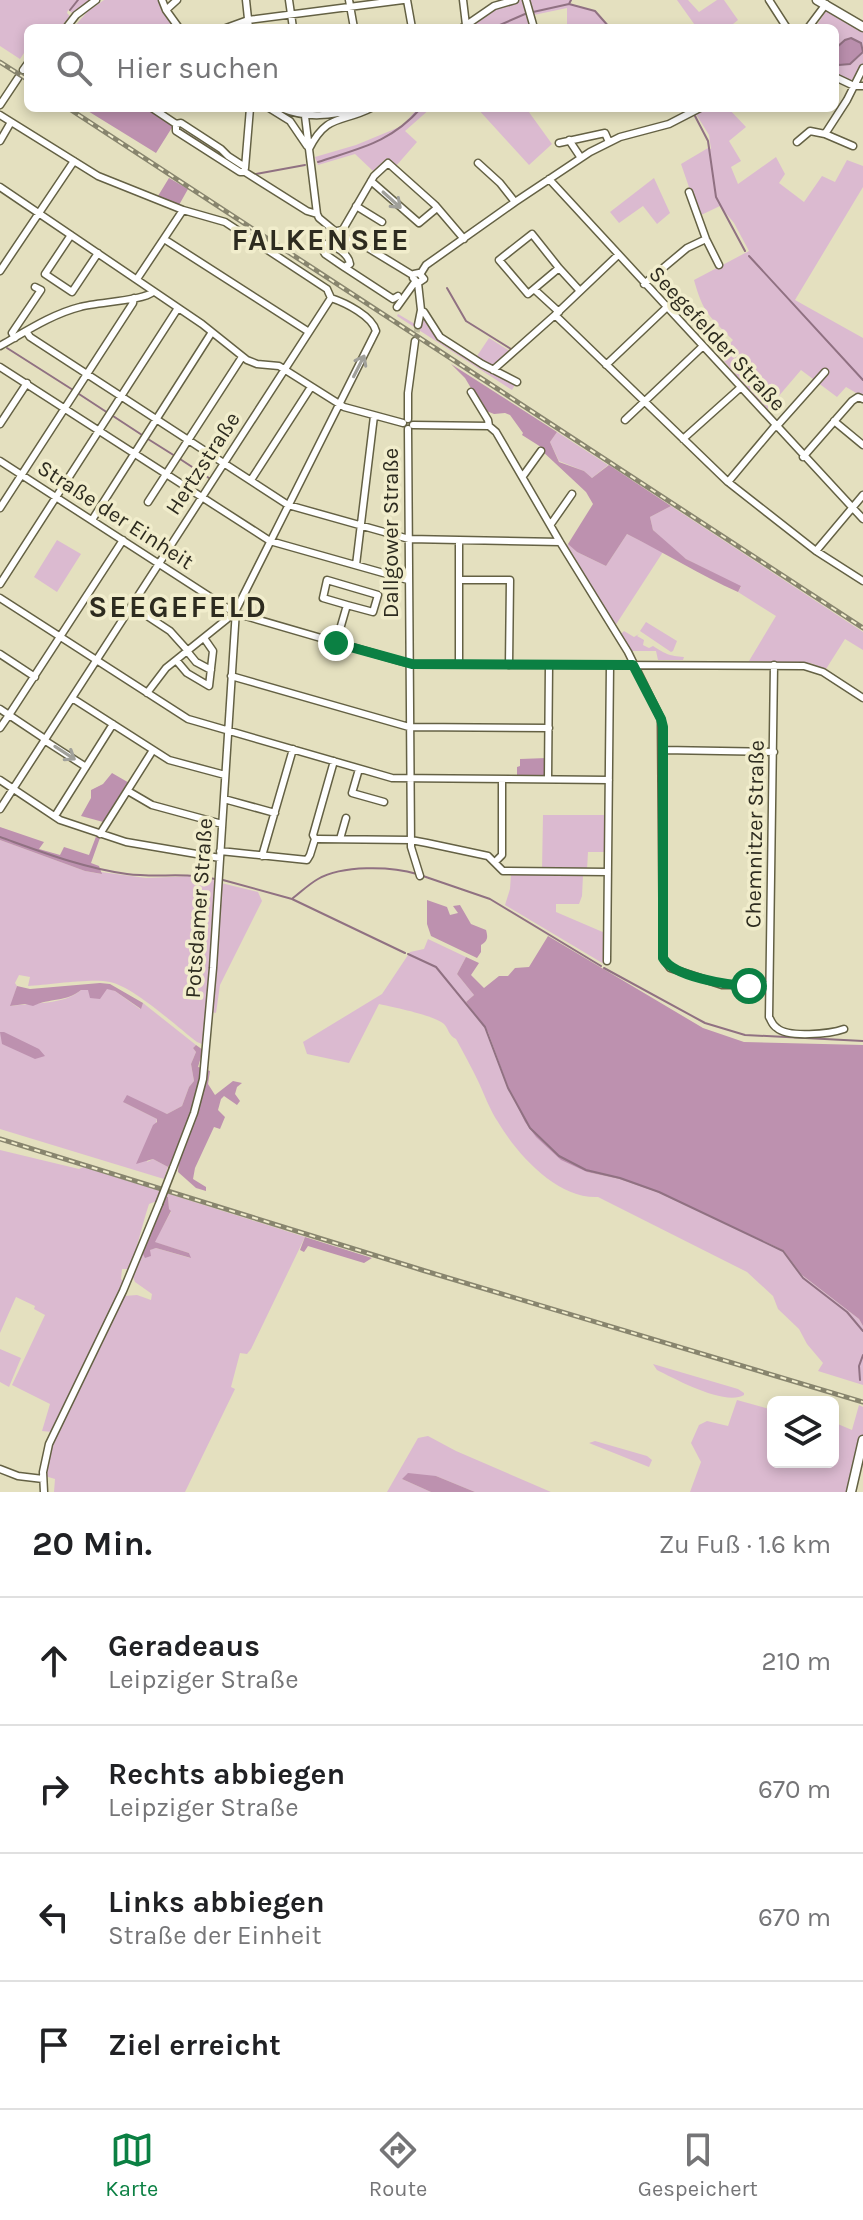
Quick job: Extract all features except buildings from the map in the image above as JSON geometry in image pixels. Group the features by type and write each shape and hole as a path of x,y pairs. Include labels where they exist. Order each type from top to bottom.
{"main road":[{"path":"817,0 827,2 863,27"},
{"path":"851,1492 863,1440"}],"street":[{"path":"69,24 96,0"},
{"path":"162,0 176,24"},
{"path":"166,10 177,0"},
{"path":"246,0 248,24 349,3 405,0 411,24"},
{"path":"289,0 292,24"},
{"path":"463,0 464,24"},
{"path":"467,24 494,6 515,0"},
{"path":"526,0 533,24"},
{"path":"769,0 785,24"},
{"path":"813,24 827,2"},
{"path":"349,3 353,24"},
{"path":"839,111 863,68"},
{"path":"0,105 18,78"},
{"path":"839,79 854,86 863,86"},
{"path":"159,112 176,124 179,122 189,128 245,170 307,211 317,214"},
{"path":"245,170 250,112"},
{"path":"283,112 309,149"},
{"path":"357,112 328,119 304,112 317,214 339,235 417,278"},
{"path":"309,149 328,119 347,112"},
{"path":"397,307 426,265 607,139 669,124 692,112"},
{"path":"825,134 838,112"},
{"path":"0,115 98,176 183,210 225,222 327,289 331,298"},
{"path":"0,141 11,122"},
{"path":"797,142 810,131 853,146"},
{"path":"559,143 605,133 607,139"},
{"path":"569,140 581,158"},
{"path":"0,271 74,161"},
{"path":"398,296 393,299 322,249 329,240 339,235 371,181 386,164 390,163 437,208 464,239"},
{"path":"478,163 515,202"},
{"name":"Seegefelder Straße","path":"549,179 863,519"},
{"path":"371,181 419,223 437,208"},
{"path":"0,187 137,279 253,363 285,369 339,405 374,416 408,424 489,426 496,432 628,652 661,719 663,958 670,968 722,985 769,985"},
{"path":"689,192 719,265"},
{"path":"356,206 382,222"},
{"path":"137,279 183,210"},
{"path":"559,268 530,294 499,260 532,234 580,291"},
{"path":"71,235 45,274 72,292 98,253"},
{"path":"339,235 341,251"},
{"path":"164,239 309,332"},
{"path":"644,284 687,248 706,239"},
{"path":"326,244 341,251 350,261 344,267"},
{"path":"493,370 618,255"},
{"path":"417,278 421,310 418,325"},
{"path":"15,338 12,333 41,290 35,287"},
{"path":"535,290 606,365 728,482 816,551 863,581"},
{"path":"0,346 71,309 146,297 153,292"},
{"path":"0,508 134,298"},
{"name":"Potsdamer Straße","path":"44,1492 49,1444 123,1291 199,1098 220,855 235,613 377,327 355,310 331,298"},
{"name":"Hertzstraße","path":"0,809 331,298"},
{"path":"0,584 178,308"},
{"path":"606,365 666,308"},
{"path":"424,312 440,337 517,382"},
{"path":"26,331 30,337 87,375 288,505 409,539 560,542"},
{"path":"92,520 212,332"},
{"name":"Dallgower Straße","path":"415,341 408,393 409,727 411,840 420,876"},
{"path":"625,420 702,347"},
{"path":"148,502 242,357"},
{"path":"0,367 270,541 408,580"},
{"path":"728,482 825,372"},
{"path":"0,424 27,383"},
{"path":"251,480 311,387"},
{"path":"683,439 740,388"},
{"path":"471,392 489,426"},
{"path":"803,457 852,401 862,398"},
{"path":"356,565 374,416"},
{"path":"834,421 863,445"},
{"path":"523,476 541,451"},
{"name":"Straße der Einheit","path":"0,461 235,613 336,643 409,663 804,666 820,670 863,698"},
{"path":"551,524 572,494"},
{"path":"816,551 863,495"},
{"path":"0,728 123,540"},
{"path":"459,540 459,664"},
{"path":"327,580 378,595 373,612 347,605 323,598 327,580"},
{"path":"459,580 510,580 509,665"},
{"path":"0,598 188,719 227,731 392,778 609,780"},
{"path":"336,643 347,605"},
{"path":"132,606 170,631 196,662 211,670"},
{"path":"147,693 162,672 227,619"},
{"path":"176,660 187,673 206,686 211,685 213,651 204,638"},
{"path":"0,654 35,677"},
{"path":"548,779 549,665"},
{"path":"607,961 610,665"},
{"name":"Chemnitzer Straße","path":"774,665 769,1017 774,1027 781,1031 832,1033 844,1029"},
{"path":"231,676 409,727 549,728"},
{"path":"72,698 173,762 225,775"},
{"path":"0,709 86,767"},
{"path":"55,816 113,724"},
{"path":"262,856 293,749"},
{"path":"100,834 153,750"},
{"path":"663,750 774,752"},
{"path":"0,780 55,816 136,845 220,855 307,860 334,761"},
{"path":"359,769 352,793 384,802"},
{"path":"495,862 502,855 502,779"},
{"path":"128,791 152,805 222,824"},
{"path":"224,799 275,813"},
{"path":"340,839 346,818"},
{"path":"315,839 411,840 488,856 503,871 608,872"},
{"path":"0,1469 18,1476 43,1479"}],"shaded area":[{"path":"0,0 91,0 72,13 68,10 70,16 63,24 24,24 24,53 20,59 0,46"},
{"path":"104,0 159,0 171,24 77,24"},
{"path":"521,0 572,0 569,4 595,11 606,24 567,24 567,8 529,16 531,24 470,24 494,7"},
{"path":"677,0 688,0 699,12 717,0 724,0 738,20 733,24 694,24"},
{"path":"826,11 863,30 863,65 853,83 839,76 839,24 818,24"},
{"path":"851,38 861,43 863,52 850,64 839,65 839,45"},
{"path":"89,112 157,112 173,126 156,153"},
{"path":"414,112 426,112 405,131 417,142 396,166 387,158 373,171 355,154 318,165 315,157 356,145 402,126"},
{"path":"481,112 529,112 552,144 529,165"},
{"path":"732,112 746,127 729,141 741,161 731,167 738,184 776,157 785,174 779,183 804,202 822,176 835,182 847,160 863,166 863,187 795,300 863,338 863,397 846,387 837,397 801,370 766,411 719,355 733,340 708,314 694,280 749,251 734,223 720,206 699,216 681,164 711,149 709,135 696,114"},
{"path":"169,178 188,189 179,205 158,196"},
{"path":"654,178 670,213 657,224 643,206 619,223 610,212"},
{"path":"423,314 438,338 516,383 512,390 397,316 420,327"},
{"path":"489,338 511,352 492,368 475,359"},
{"path":"451,364 557,432 550,442 559,462 584,471 592,478 609,465 671,506 650,517 653,530 686,559 741,586 738,592 627,534 606,566 577,552 568,544 593,504 586,492 541,447 522,435 510,415 484,410 465,378"},
{"path":"557,432 608,465 592,478 584,471 559,461 550,442"},
{"path":"671,506 863,632 863,650 845,639 826,669 810,663 749,661 776,616 738,592 741,587 686,559 653,530 650,517"},
{"path":"627,534 663,552 615,626 567,545 606,566"},
{"path":"57,540 81,554 57,592 34,577"},
{"path":"646,622 677,641 673,651 640,631"},
{"path":"624,631 634,637 639,634 637,636 644,640 643,645 649,648 653,646 668,654 684,657 683,660 658,660 656,651 630,651 620,635"},
{"path":"547,758 547,777 517,778 520,759"},
{"path":"112,773 131,784 107,823 81,816 91,798 91,790 103,784"},
{"path":"543,815 606,815 605,852 588,852 587,870 542,870"},
{"path":"0,827 44,842 39,849 60,855 64,847 89,855 97,834 101,835 91,863 99,866 102,874 85,871 0,840"},
{"path":"0,840 85,871 146,878 196,876 217,881 205,1042 202,1044 120,985 81,981 28,986 30,977 19,975 15,983 17,986 11,1006 57,1001 81,990 107,988 140,1009 143,1003 196,1045 191,1064 194,1081 182,1106 167,1114 123,1102 157,1119 147,1162 153,1159 168,1167 164,1179 0,1129"},
{"path":"511,874 583,875 579,904 556,904 556,912 605,933 604,964 505,905"},
{"path":"221,883 258,892 262,901 220,985 216,1013 212,1012"},
{"path":"427,900 447,907 450,915 458,913 453,906 460,905 471,924 486,930 487,939 481,945 477,958 431,936 427,924"},
{"path":"548,936 703,1028 744,1042 863,1045 863,1326 859,1319 802,1275 783,1250 657,1192 587,1172 561,1160 536,1137 508,1087 488,1032 466,1002 474,995 457,974 466,957 479,963 471,975 484,988 499,976 508,976 515,968 529,967"},
{"path":"428,939 466,957 457,974 474,995 466,1002 488,1032 508,1087 587,1172 657,1192 783,1250 802,1275 859,1319 863,1326 863,1385 818,1371 823,1363 799,1329 778,1309 773,1296 747,1272 598,1197 568,1191 540,1172 506,1134 492,1113 456,1039 439,1021 379,1004 349,1063 307,1054 303,1042 382,994 410,952 424,949"},
{"path":"110,984 143,1003 141,1009 107,989 100,999 90,998 88,990 81,990 33,1006 10,1006 17,986 30,989"},
{"path":"0,1032 39,1049 45,1056 35,1059 2,1044"},
{"path":"196,1045 203,1050 198,1067 202,1068 196,1100 171,1163 168,1167 153,1159 136,1164 157,1119 123,1102 127,1095 167,1114 182,1106 194,1081 191,1064"},
{"path":"207,1070 210,1071 208,1084 215,1095 233,1081 242,1083 235,1094 240,1101 237,1105 224,1096 221,1099 218,1110 225,1117 220,1129 214,1127 195,1168 193,1179 206,1187 206,1191 196,1188 178,1172"},
{"path":"0,1150 79,1169 83,1167 160,1191 157,1201 149,1204 129,1269 122,1269 121,1279 124,1282 120,1292 52,1432 42,1431 50,1404 12,1385 45,1315 16,1297 0,1333"},
{"path":"166,1193 305,1237 251,1349 247,1354 240,1353 231,1387 235,1389 185,1492 54,1492 55,1479 45,1476 53,1440 124,1296 137,1295 151,1300 152,1294 135,1282 132,1275 142,1252 156,1248 190,1258 189,1253 154,1242 171,1212"},
{"path":"165,1196 168,1197 171,1211 155,1242 189,1253 191,1258 156,1248 150,1250 151,1256 145,1258 142,1252"},
{"path":"305,1237 372,1258 364,1263 308,1246 304,1252 300,1250"},
{"path":"0,1349 21,1358 9,1387 0,1382"},
{"path":"653,1364 738,1389 744,1395 713,1395 676,1380 657,1370"},
{"path":"737,1400 767,1408 767,1468 839,1468 839,1425 852,1430 859,1405 863,1407 863,1461 855,1461 848,1492 690,1492 701,1462 691,1443 699,1425 707,1421 728,1426"},
{"path":"428,1436 551,1492 475,1492 436,1476 402,1479 431,1492 387,1492 418,1438"},
{"path":"595,1441 652,1460 649,1467 589,1443"},
{"path":"408,1473 436,1476 475,1492 431,1492 402,1479"}],"waterway":[{"path":"70,10 78,0"},
{"path":"533,12 569,4 571,0"},
{"path":"569,4 595,11 606,24"},
{"path":"502,24 525,14"},
{"path":"318,162 386,137 417,112"},
{"path":"695,116 708,141 716,197 745,251"},
{"path":"178,128 242,169"},
{"path":"256,174 305,165"},
{"path":"749,256 863,380"},
{"path":"447,288 466,321 511,349"},
{"path":"7,348 73,390"},
{"path":"79,394 108,413"},
{"path":"113,416 142,435"},
{"path":"148,439 175,456"},
{"path":"180,459 209,478"},
{"path":"0,837 94,868 138,875 215,879"},
{"path":"293,898 318,879 340,871 381,868 417,874"},
{"path":"423,876 490,899 601,966"},
{"path":"223,880 292,899 405,953"},
{"path":"408,954 436,967 485,1027 508,1088 530,1128 559,1156 586,1170 659,1192 783,1251 803,1278 847,1312 863,1331"},
{"path":"604,968 705,1023 745,1035 863,1041"},
{"path":"860,1380 859,1366 863,1355"}],"tunnel":[{"path":"415,341 418,325"}],"railway":[{"path":"0,62 24,77"},
{"path":"74,112 863,628"},
{"path":"0,1139 863,1402"}],"district":[{"name":"FALKENSEE","path":"321,240"},
{"name":"SEEGEFELD","path":"178,607"}],"route":[{"path":"336,643 412,664 633,665 663,727 663,958 670,968 722,985 749,986"}]}
